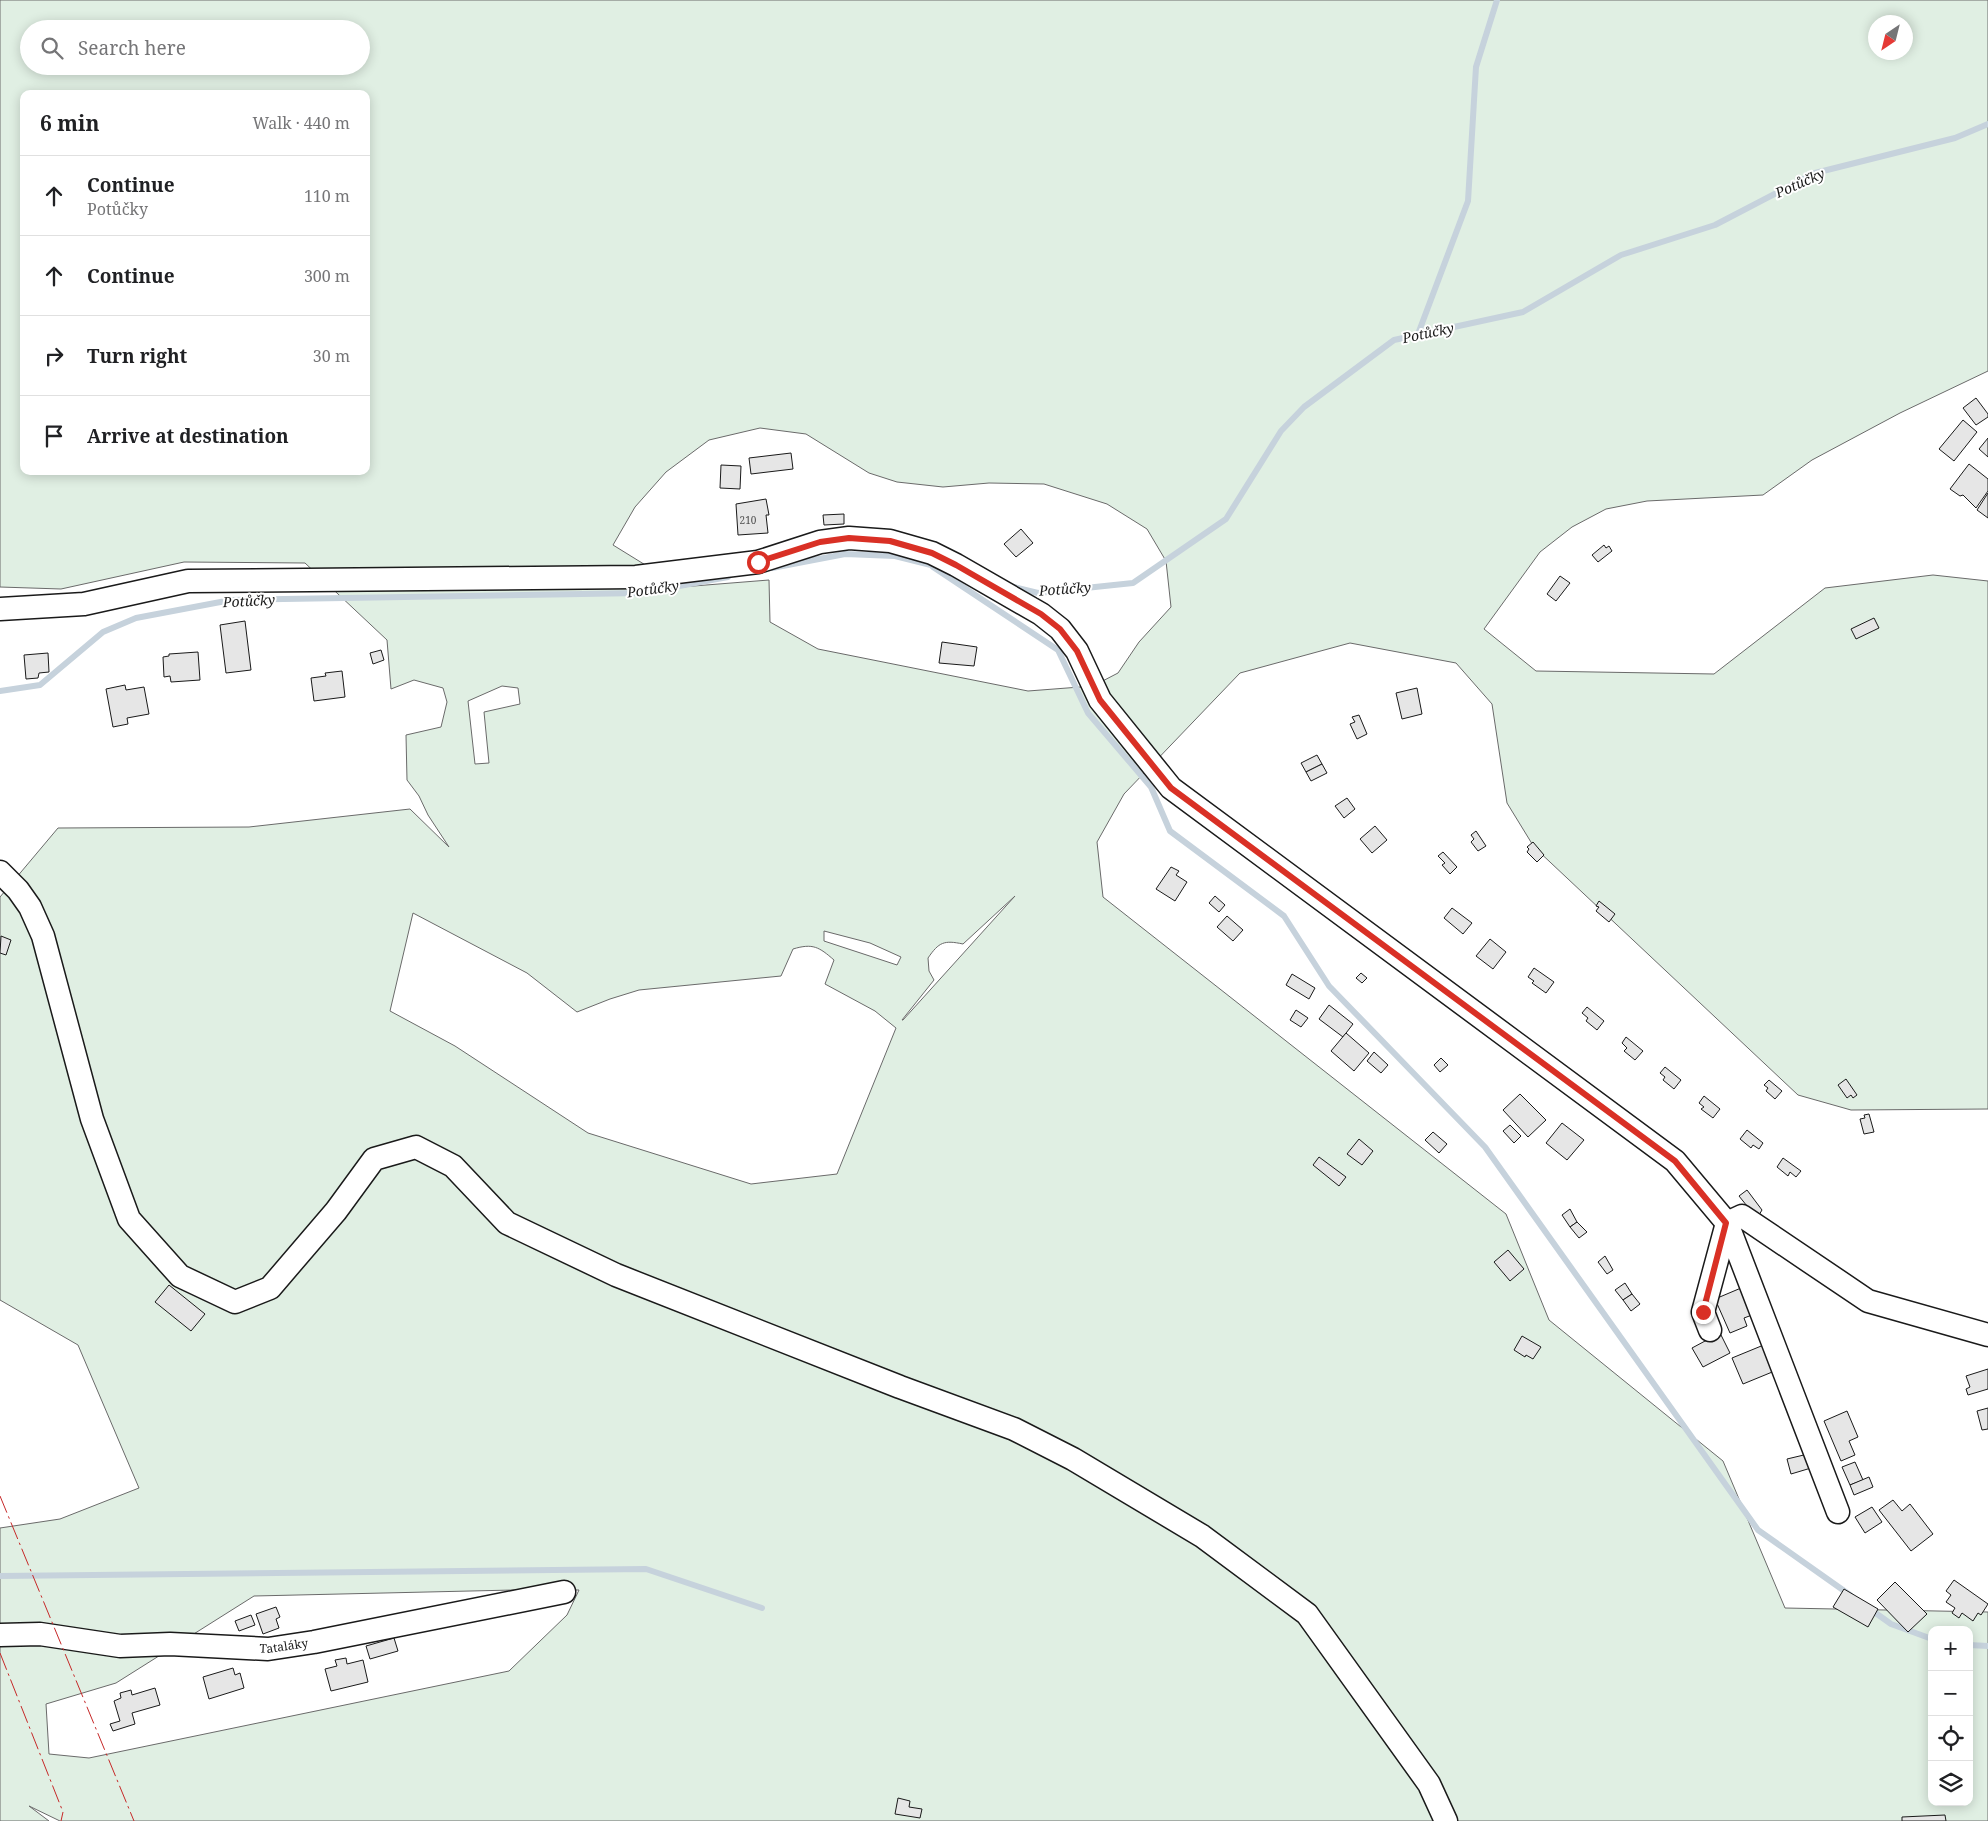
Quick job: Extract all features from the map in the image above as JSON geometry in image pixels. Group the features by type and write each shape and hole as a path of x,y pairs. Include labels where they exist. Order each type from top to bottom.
{"street":[{"path":"0,609 84,604 188,581 636,577 758,562 820,542 849,538 890,541 932,553 1041,614 1060,629 1077,651 1100,700 1171,788 1675,1161 1726,1223 1838,1512"},
{"path":"0,872 18,890 30,907 43,936 92,1119 129,1219 180,1276 235,1302 270,1288 336,1211 374,1159 416,1147 453,1166 507,1223 616,1275 900,1387 1014,1429 1073,1459 1202,1536 1308,1614 1429,1784 1446,1821"},
{"path":"1726,1223 1742,1216 1868,1301 1988,1335"},
{"path":"1710,1330 1703,1312 1726,1223"},
{"name":"Tataláky","path":"0,1635 40,1634 120,1646 170,1644 268,1649 314,1642 564,1592"}],"green space":[{"path":"0,0 1988,0 1988,371 1900,413 1812,460 1763,495 1647,501 1606,509 1572,527 1540,552 1484,629 1536,671 1714,674 1825,588 1933,575 1988,581 1988,1109 1851,1110 1798,1095 1534,847 1507,803 1492,704 1456,663 1350,643 1240,673 1124,794 1097,842 1103,897 1506,1214 1549,1320 1723,1461 1785,1608 1988,1612 1988,1821 60,1821 29,1806 49,1821 0,1821 0,1528 60,1519 139,1488 78,1345 0,1300 0,897 58,828 249,827 410,809 449,847 428,815 419,796 407,780 406,735 441,727 447,702 443,688 414,680 391,689 387,640 305,563 184,562 61,589 0,587","holes":["760,428 806,434 869,473 897,482 943,487 989,483 1044,484 1107,504 1147,529 1166,561 1171,607 1139,642 1118,673 1093,686 1028,691 818,649 770,622 769,580 681,587 613,545 635,507 666,472 709,440","502,686 518,688 520,704 484,712 489,763 475,764 468,701","1015,896 903,1020 902,1020 934,980 929,971 928,958 935,948 946,942 963,944","413,913 527,973 577,1012 639,990 781,976 793,949 806,946 820,949 834,960 825,984 875,1011 896,1028 837,1174 751,1184 588,1133 455,1046 390,1011","824,931 870,943 901,957 897,965 824,941","514,1590 579,1590 567,1615 509,1671 89,1758 49,1754 46,1704 116,1683 254,1596"]}],"building":[{"path":"1976,398 1988,414 1988,417 1976,425 1963,408"},
{"path":"1963,420 1977,432 1954,461 1939,449"},
{"path":"1988,438 1988,457 1979,449"},
{"path":"791,453 793,469 751,474 749,458"},
{"path":"1969,464 1988,479 1988,491 1976,508 1963,495 1960,496 1950,489"},
{"path":"721,465 741,466 740,489 720,488"},
{"path":"1988,493 1988,518 1977,510"},
{"path":"766,499 769,515 766,515 768,533 738,535 736,504"},
{"path":"844,514 844,524 824,525 823,515"},
{"path":"1021,529 1033,543 1016,557 1004,544"},
{"path":"1604,545 1606,548 1609,546 1612,551 1598,562 1592,555"},
{"path":"1560,576 1570,583 1556,601 1547,594"},
{"path":"1874,618 1879,628 1856,639 1851,629"},
{"path":"245,621 251,670 226,673 220,625"},
{"path":"942,642 977,647 974,666 939,663"},
{"path":"381,650 384,660 373,664 370,653"},
{"path":"198,652 200,680 171,682 170,676 164,677 163,657 169,656 169,654"},
{"path":"48,653 49,672 39,673 38,678 26,679 24,655"},
{"path":"342,671 345,697 314,701 311,678 326,676 325,673"},
{"path":"125,685 126,690 144,687 149,714 127,718 128,724 113,727 106,689"},
{"path":"1417,688 1422,714 1402,719 1396,693"},
{"path":"1359,715 1367,734 1357,739 1350,724 1355,722 1352,717"},
{"path":"1317,755 1322,764 1306,772 1301,763"},
{"path":"1322,764 1327,773 1311,781 1306,772"},
{"path":"1347,798 1355,809 1344,818 1335,806"},
{"path":"1375,826 1387,840 1372,853 1360,839"},
{"path":"1476,831 1486,846 1478,851 1471,842 1474,839 1471,835"},
{"path":"1533,842 1544,855 1537,862 1527,852 1529,849 1527,847"},
{"path":"1443,852 1457,867 1450,874 1442,865 1445,863 1438,856"},
{"path":"1171,867 1179,871 1176,875 1187,882 1175,901 1156,889"},
{"path":"1215,896 1225,905 1219,912 1209,903"},
{"path":"1599,901 1615,914 1609,922 1596,911 1599,907 1596,906"},
{"path":"1452,908 1472,923 1463,934 1444,918"},
{"path":"1227,916 1243,930 1233,941 1217,927"},
{"path":"1,936 11,940 6,955 0,953"},
{"path":"1490,939 1506,952 1493,969 1476,956"},
{"path":"1534,968 1554,982 1546,993 1532,983 1534,981 1528,977"},
{"path":"1361,973 1367,978 1362,983 1356,978"},
{"path":"1292,974 1315,988 1309,999 1286,985"},
{"path":"1329,1005 1353,1024 1343,1037 1319,1019"},
{"path":"1587,1007 1604,1021 1597,1030 1586,1021 1588,1018 1582,1013"},
{"path":"1296,1010 1308,1018 1301,1027 1290,1020"},
{"path":"1346,1033 1369,1053 1354,1071 1331,1051"},
{"path":"1626,1037 1643,1051 1635,1060 1624,1051 1627,1048 1622,1043"},
{"path":"1374,1052 1388,1065 1381,1073 1367,1061"},
{"path":"1441,1058 1448,1065 1440,1072 1434,1065"},
{"path":"1665,1067 1681,1080 1674,1089 1663,1080 1665,1077 1660,1073"},
{"path":"1846,1079 1857,1095 1853,1098 1851,1095 1847,1098 1838,1085"},
{"path":"1769,1080 1782,1091 1775,1099 1766,1091 1768,1088 1764,1085"},
{"path":"1520,1094 1546,1120 1528,1137 1503,1110"},
{"path":"1704,1096 1720,1109 1713,1118 1701,1109 1704,1107 1699,1103"},
{"path":"1869,1114 1874,1132 1864,1134 1860,1119 1865,1118 1864,1115"},
{"path":"1562,1123 1584,1140 1567,1160 1546,1143"},
{"path":"1510,1125 1521,1136 1514,1143 1503,1131"},
{"path":"1747,1130 1763,1143 1759,1149 1753,1145 1751,1148 1740,1139"},
{"path":"1433,1132 1447,1144 1439,1153 1425,1140"},
{"path":"1359,1139 1373,1151 1362,1165 1347,1154"},
{"path":"1319,1157 1346,1177 1339,1186 1313,1165"},
{"path":"1783,1158 1801,1171 1796,1177 1790,1172 1788,1176 1777,1167"},
{"path":"1747,1190 1762,1210 1759,1215 1755,1216 1739,1196"},
{"path":"1570,1209 1577,1222 1570,1227 1562,1215"},
{"path":"1577,1222 1587,1232 1579,1238 1570,1227"},
{"path":"1508,1250 1524,1269 1510,1281 1494,1262"},
{"path":"1605,1256 1613,1270 1607,1274 1598,1262"},
{"path":"1625,1283 1632,1294 1623,1300 1615,1290"},
{"path":"169,1285 205,1314 191,1331 155,1302"},
{"path":"1741,1288 1752,1315 1744,1318 1747,1326 1730,1333 1715,1299"},
{"path":"1632,1294 1640,1304 1631,1311 1623,1300"},
{"path":"1720,1333 1730,1353 1703,1367 1692,1348"},
{"path":"1522,1336 1541,1347 1533,1359 1526,1355 1525,1357 1514,1350"},
{"path":"1771,1342 1782,1368 1743,1384 1732,1358"},
{"path":"1988,1369 1988,1389 1968,1395 1966,1389 1970,1387 1966,1376"},
{"path":"1988,1408 1988,1429 1982,1430 1977,1411"},
{"path":"1847,1411 1858,1437 1849,1441 1855,1455 1841,1461 1824,1421"},
{"path":"1808,1454 1811,1468 1791,1474 1787,1459"},
{"path":"1855,1462 1863,1480 1850,1485 1842,1467"},
{"path":"1869,1477 1873,1487 1854,1495 1850,1485"},
{"path":"1893,1500 1902,1511 1910,1504 1933,1534 1911,1551 1879,1510"},
{"path":"1872,1507 1882,1522 1865,1533 1855,1517"},
{"path":"1954,1580 1988,1604 1981,1615 1978,1613 1973,1621 1962,1613 1959,1618 1952,1613 1955,1608 1946,1602 1951,1595 1946,1591"},
{"path":"1895,1582 1927,1614 1908,1632 1877,1600"},
{"path":"1844,1589 1878,1609 1868,1627 1833,1607"},
{"path":"276,1607 280,1617 276,1619 279,1628 263,1634 256,1614"},
{"path":"251,1615 255,1625 239,1631 235,1621"},
{"path":"394,1638 398,1651 370,1659 366,1646"},
{"path":"346,1658 347,1664 363,1660 368,1682 331,1691 325,1669 337,1666 335,1660"},
{"path":"233,1668 235,1675 240,1673 244,1688 209,1699 203,1677"},
{"path":"155,1688 160,1705 132,1713 135,1724 113,1731 110,1724 120,1721 114,1701 121,1698 120,1693 131,1690 132,1695"},
{"path":"898,1798 910,1801 909,1807 922,1809 920,1818 895,1814"},
{"path":"1945,1815 1946,1821 1902,1821 1902,1817"}],"waterway":[{"path":"1418,334 1468,201 1476,67 1497,0"},
{"name":"Potůčky","path":"1010,586 1038,593 1133,583 1226,519 1281,431 1304,407 1394,340 1523,312 1621,255 1715,225 1815,173 1955,138 1988,124"},
{"name":"Potůčky","path":"772,568 845,554 895,556 939,567"},
{"path":"933,567 1058,650 1088,713 1151,787 1170,831 1284,916 1329,986 1485,1147 1758,1530 1850,1595"},
{"name":"Potůčky","path":"0,691 40,685 103,632 136,618 231,600 641,593 728,577"},
{"path":"0,1576 646,1569 762,1608"},
{"path":"1870,1609 1891,1624 1928,1638"},
{"path":"1973,1645 1988,1646"}],"power":[{"path":"0,1496 134,1821"},
{"path":"0,1653 63,1812 61,1821"}],"route":[{"path":"758,562 820,542 849,538 890,541 932,553 956,565 1041,614 1060,629 1077,651 1100,700 1171,788 1675,1161 1726,1223 1703,1312"}]}
